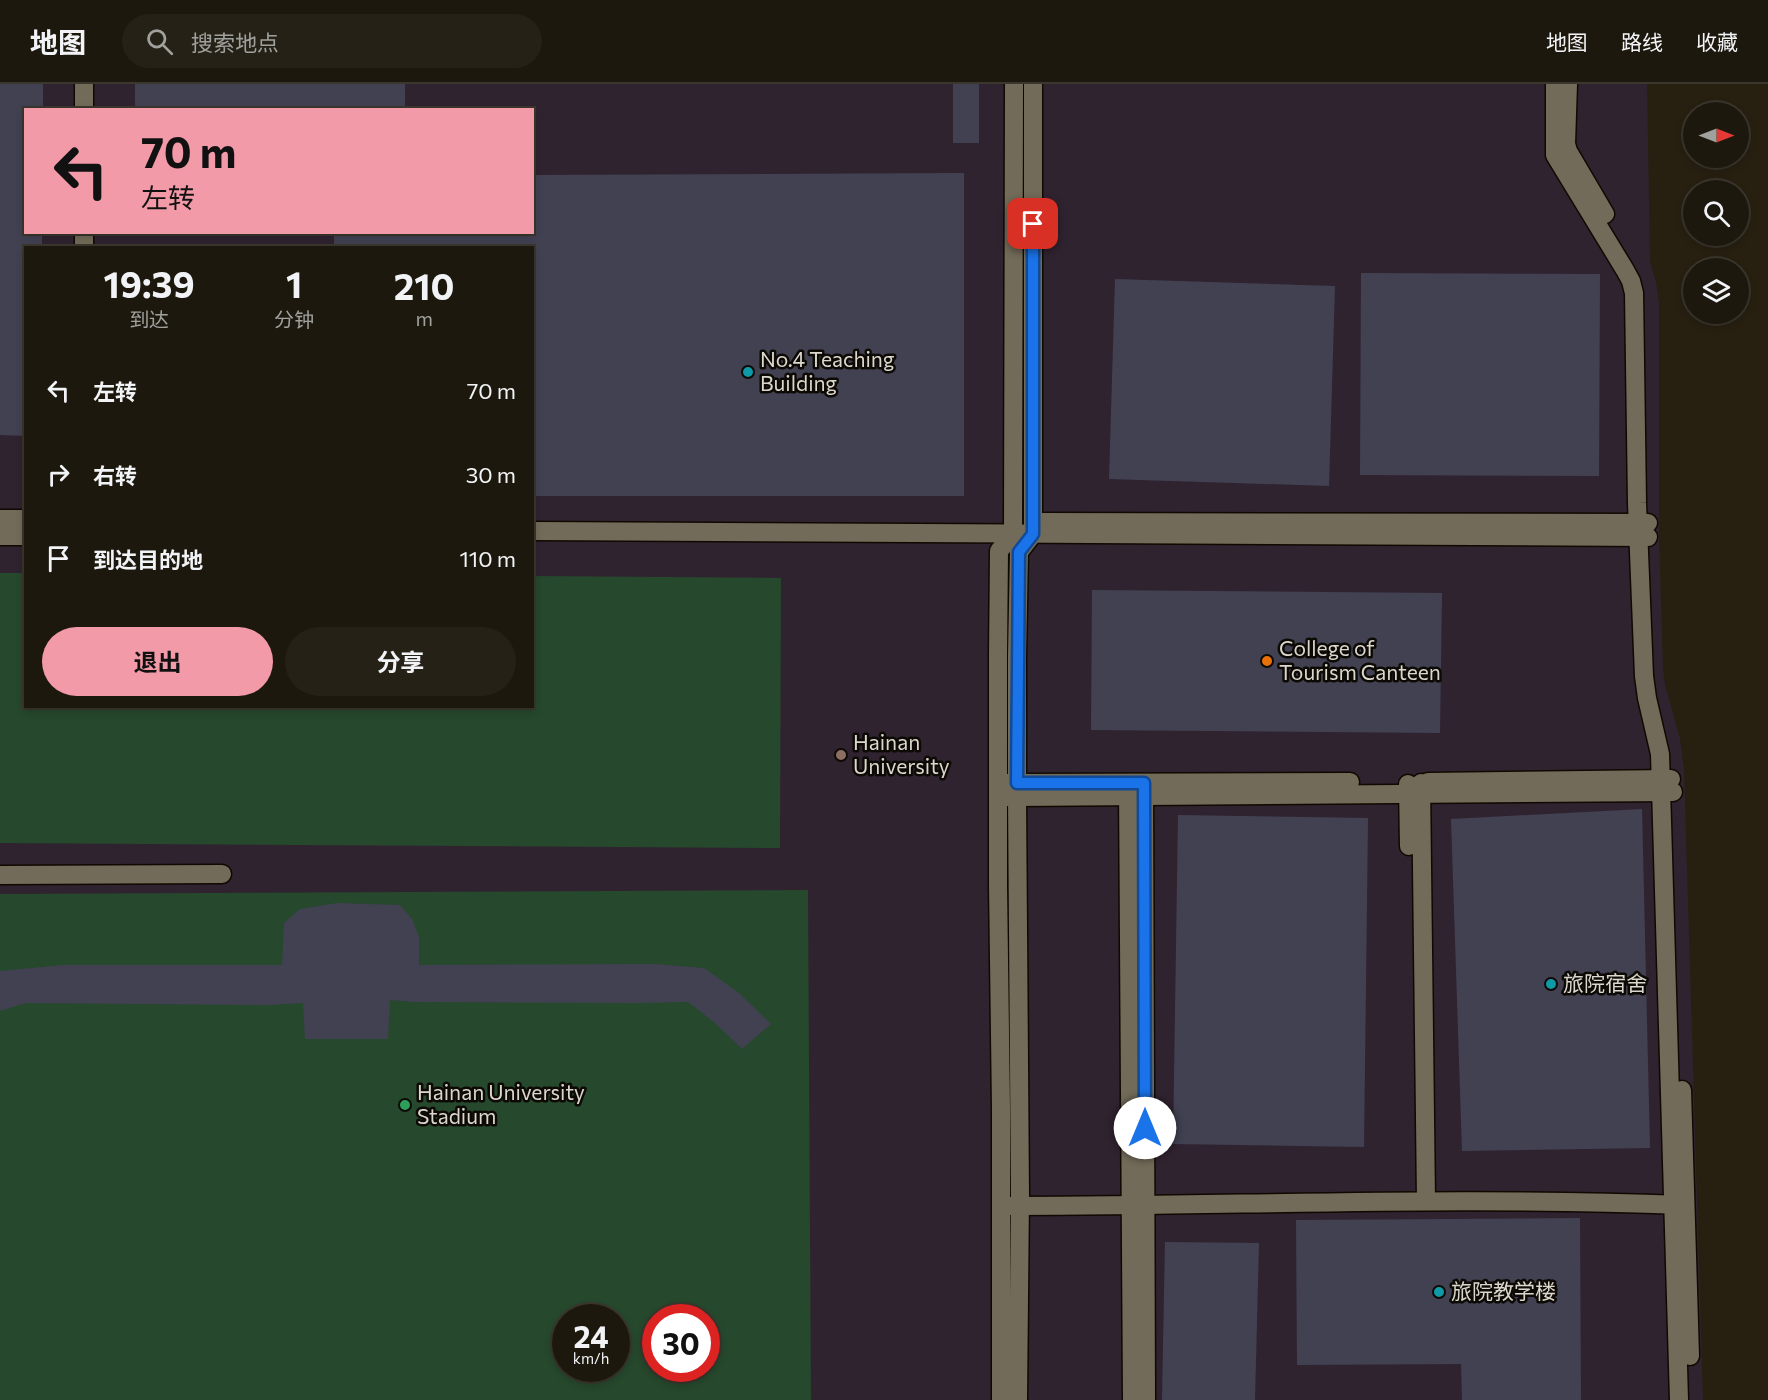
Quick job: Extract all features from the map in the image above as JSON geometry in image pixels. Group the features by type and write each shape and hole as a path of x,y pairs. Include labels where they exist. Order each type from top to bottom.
{"street":[{"path":"84,84 84,108"},
{"path":"1001,1400 997,790 999,551 1013,528 1014,84"},
{"path":"1018,1400 1019,552 1033,528 1033,84"},
{"path":"1555,84 1555,155 1631,280 1634,293 1643,530"},
{"path":"1568,84 1566,144 1568,151 1644,283 1644,676 1667,785 1679,1199 1679,1400"},
{"path":"534,519 691,518 1013,528"},
{"path":"0,519 24,519"},
{"path":"534,531 1013,528 1643,530"},
{"path":"0,536 24,536"},
{"path":"997,790 1667,785"},
{"path":"1415,788 1420,1197"},
{"path":"1132,1400 1138,1200 1136,790"},
{"path":"0,875 222,874"},
{"path":"1001,1201 1420,1197 1625,1192 1679,1199"},
{"path":"1679,1199 1691,1400"},
{"path":"1138,1200 1146,1400"}],"shaded area":[{"name":"Hainan University","path":"0,84 1647,84 1650,262 1659,303 1659,537 1663,669 1665,685 1680,739 1684,770 1703,1400 0,1400"}],"green space":[{"path":"0,573 24,573 24,708 534,708 534,576 781,578 780,848 0,843"},
{"name":"Hainan University Stadium","path":"808,890 811,1400 0,1400 0,894"}],"building":[{"path":"0,84 43,84 43,108 24,108 24,234 42,234 42,246 24,246 24,436 0,435"},
{"path":"135,84 405,84 405,108 135,108"},
{"path":"953,84 979,84 979,143 953,143"},
{"name":"No.4 Teaching Building","path":"964,173 964,496 534,496 534,246 334,246 334,234 534,234 534,175"},
{"path":"1361,273 1600,274 1599,476 1360,475"},
{"path":"1115,279 1335,286 1329,486 1109,479"},
{"name":"College of Tourism Canteen","path":"1092,590 1442,593 1440,733 1091,730"},
{"name":"旅院宿舍","path":"1642,809 1650,1148 1462,1151 1451,819"},
{"path":"1178,815 1368,818 1364,1147 1173,1144"},
{"path":"337,903 400,905 412,919 419,937 419,965 655,964 704,968 739,993 771,1024 742,1049 715,1023 688,1002 413,1002 390,1000 388,1039 305,1039 303,1003 269,1005 26,1003 0,1011 0,971 63,965 282,965 284,923 300,909"},
{"name":"旅院教学楼","path":"1580,1218 1581,1400 1462,1400 1461,1364 1297,1365 1296,1220"},
{"path":"1165,1242 1259,1243 1255,1400 1162,1400"}],"place":[{"name":"No.4 Teaching Building","path":"748,372"},
{"name":"College of Tourism Canteen","path":"1267,661"},
{"name":"Hainan University","path":"841,755"},
{"name":"旅院宿舍","path":"1551,984"},
{"name":"Hainan University Stadium","path":"405,1105"},
{"name":"旅院教学楼","path":"1439,1292"}],"route":[{"path":"1033,224 1033,534 1019,552 1017,783 1144,783 1145,1128"}]}
